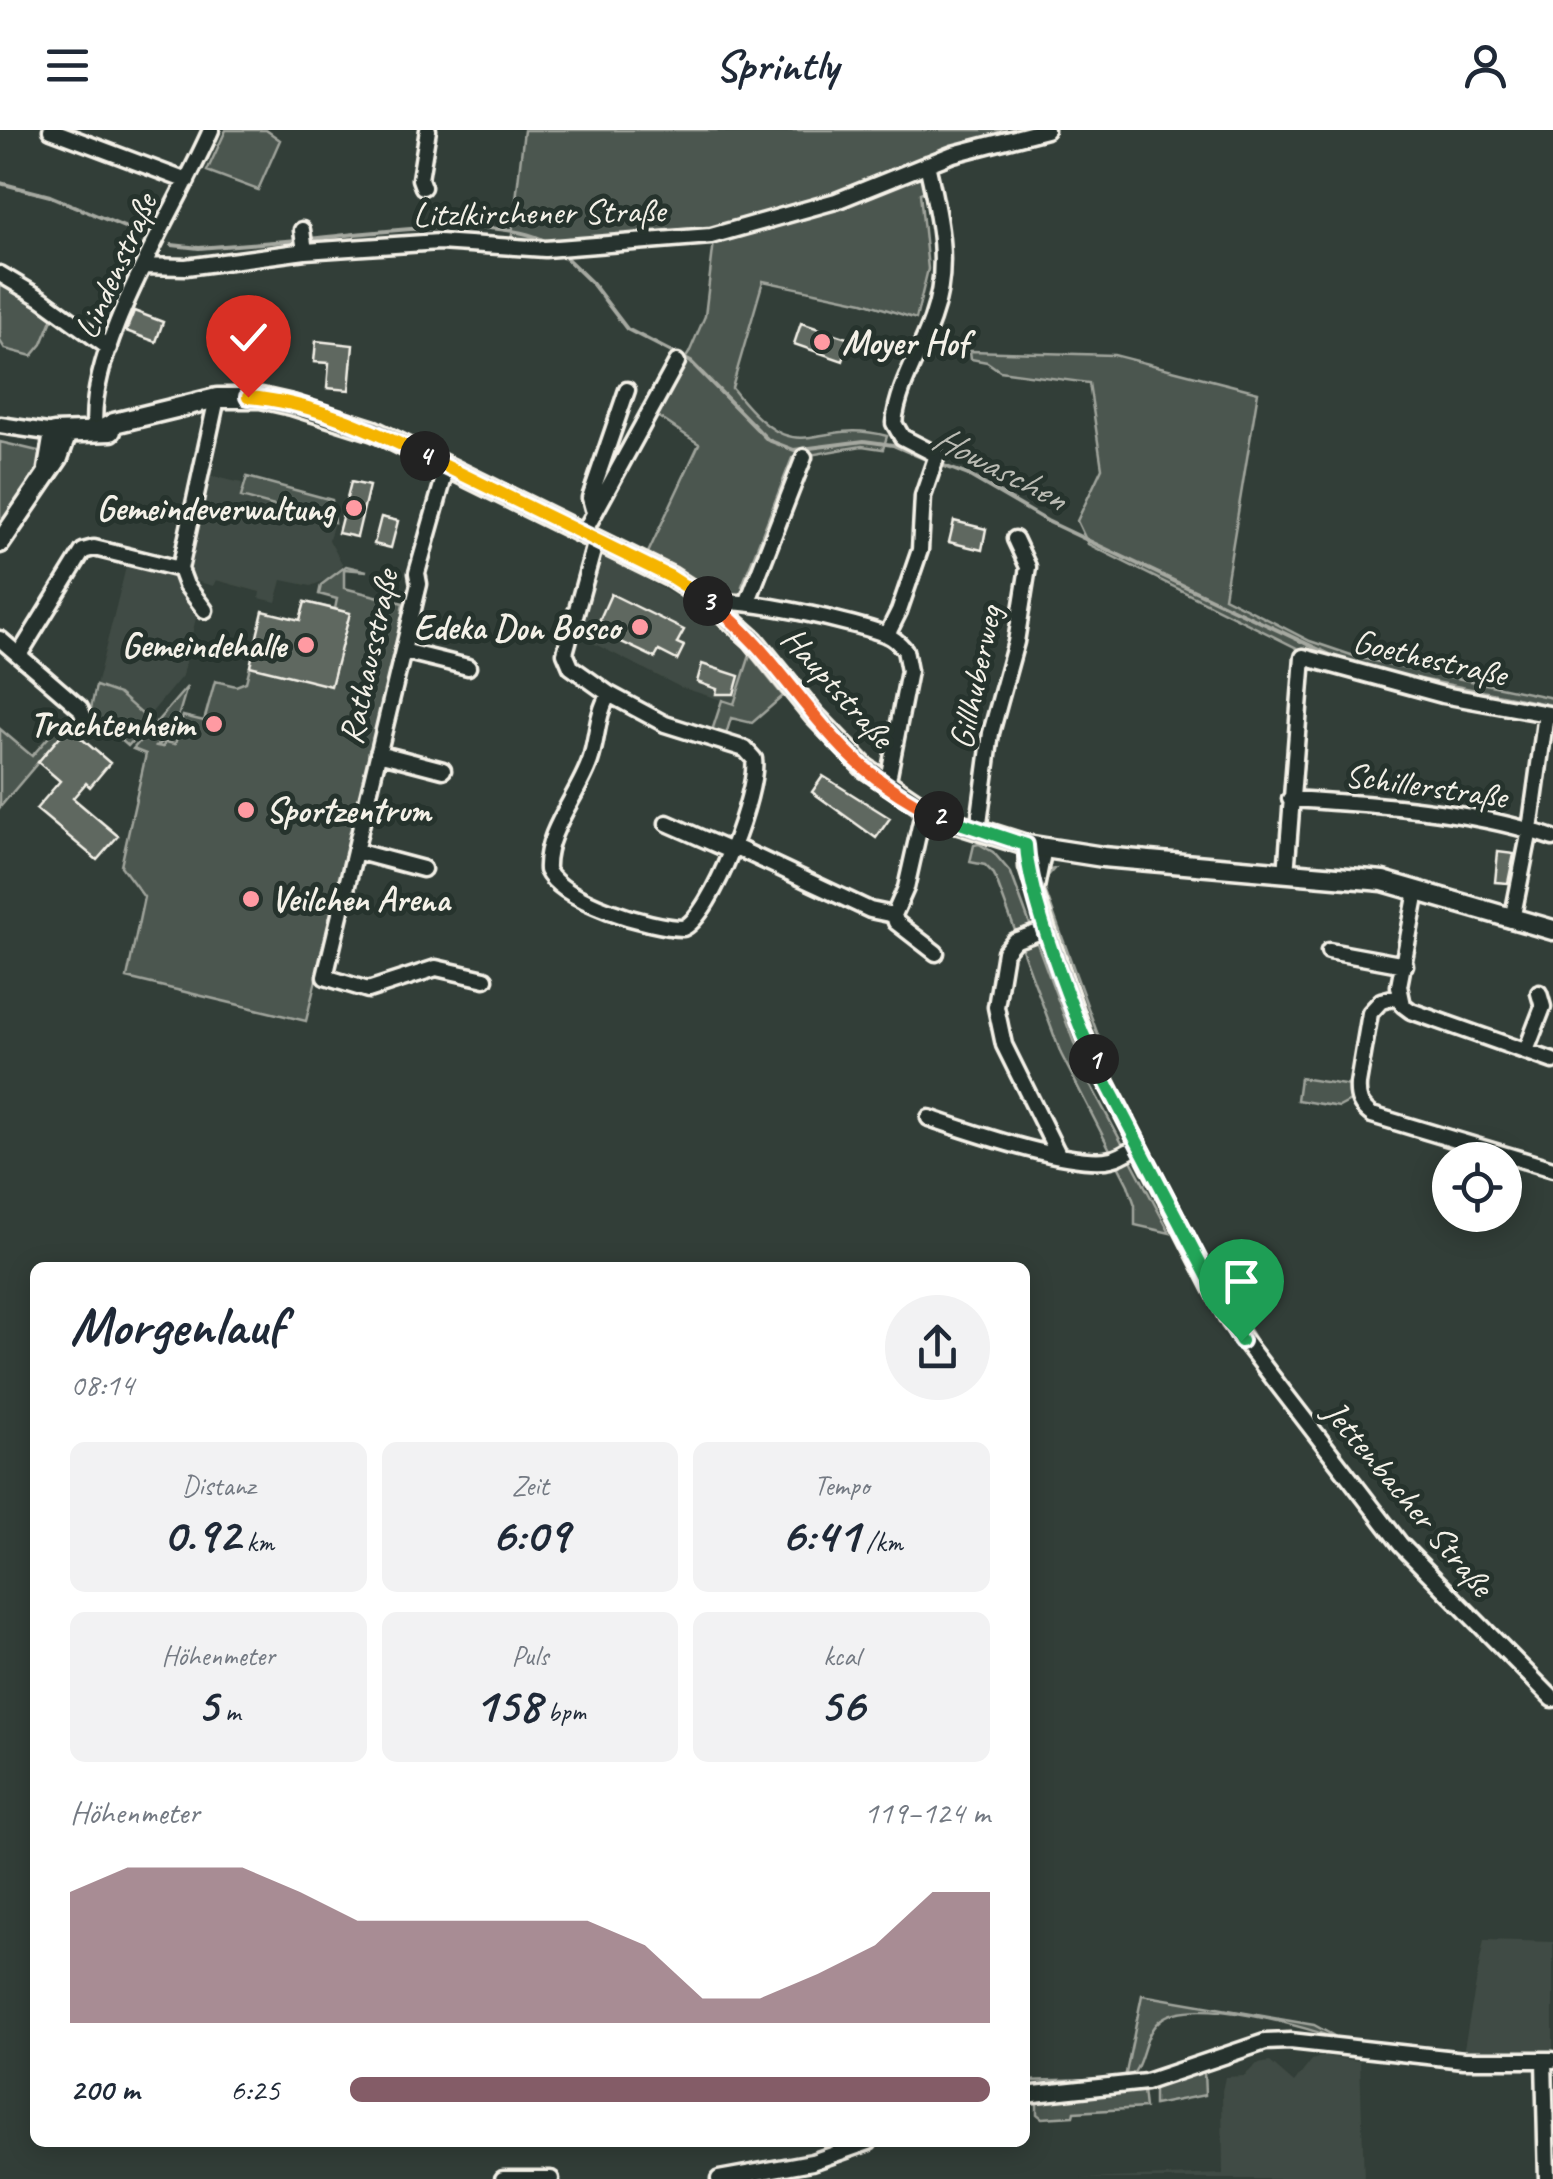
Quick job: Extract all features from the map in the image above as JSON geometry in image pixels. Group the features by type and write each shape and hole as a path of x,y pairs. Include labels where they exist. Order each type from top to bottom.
{"main road":[{"name":"Hauptstraße","path":"58,433 98,430 218,398 261,398 330,415 447,467 671,577 714,605 763,651 843,748 887,785 924,808 978,831 1035,847 1353,882 1391,892 1417,891 1553,930"},
{"path":"0,543 64,449 58,433"},
{"name":"Hauptstraße","path":"1512,920 1553,942"}],"street":[{"path":"51,130 187,181"},
{"name":"Lindenstraße","path":"98,430 94,394 109,348 143,266 211,130"},
{"path":"423,188 420,179 428,130"},
{"name":"Litzlkirchener Straße","path":"143,266 186,267 303,242 439,242 545,250 711,236 836,201 926,164 1046,130"},
{"path":"886,635 899,611 920,550 924,496 938,455 902,437 894,422 933,318 942,276 940,222 926,164"},
{"path":"0,274 42,298 109,348"},
{"path":"609,694 601,707 589,765 547,856 552,880 618,913 665,928 683,928 700,912 732,848 755,774 750,754 666,724 609,694 571,667 564,653 594,510 678,362"},
{"path":"594,510 590,498 627,390"},
{"path":"205,610 186,585 180,569 218,398"},
{"name":"Hauptstraße","path":"0,428 58,433"},
{"path":"748,601 804,457"},
{"name":"Rathausstraße","path":"447,467 416,574 419,584 325,978 368,990 436,968 486,979"},
{"name":"Gillhuberweg","path":"978,831 991,732 1016,642 1028,567 1014,539"},
{"path":"20,654 83,551 94,548 180,569"},
{"path":"714,605 720,600 748,601 886,635 906,650 910,670 887,785"},
{"path":"0,639 80,708 85,720"},
{"path":"403,651 468,667"},
{"name":"Goethestraße","path":"1290,799 1300,664 1306,656 1373,678 1550,714"},
{"path":"1512,920 1550,714"},
{"path":"378,754 444,770"},
{"path":"1286,874 1290,799"},
{"name":"Schillerstraße","path":"1290,799 1353,803 1530,830 1553,838"},
{"path":"924,808 906,888 894,915 896,922 936,953"},
{"path":"667,823 881,914 894,915"},
{"name":"Jettenbacher Straße","path":"1035,847 1036,889 1088,1046 1241,1341 1420,1567 1553,1698"},
{"path":"355,851 422,869"},
{"path":"1417,891 1400,996 1410,1011 1553,1061"},
{"path":"1047,930 1014,941 1005,952 996,1007 1004,1045 1058,1154"},
{"path":"1329,951 1405,964"},
{"path":"1526,1050 1543,1007 1539,993"},
{"path":"1400,996 1381,1000 1370,1014 1358,1084 1359,1102 1372,1114 1517,1166 1553,1168"},
{"path":"929,1118 1010,1144 1058,1154 1109,1160 1139,1145"},
{"path":"1030,2094 1146,2082 1266,2042 1290,2041 1464,2060 1549,2060 1546,2179"},
{"path":"719,2179 812,2162 855,2147"},
{"path":"504,2179 551,2179"}],"shaded area":[{"path":"226,130 266,130 280,140 258,190 207,171"},
{"path":"524,130 1028,130 832,198 711,234 511,243"},
{"path":"920,173 930,189 920,193 928,269 916,319 863,302 763,281 732,388 755,415 791,437 861,432 887,436 883,449 862,446 792,458 742,586 748,590 740,597 711,591 647,555 699,444 651,412 689,353 705,316 714,241"},
{"path":"0,278 54,315 42,344 32,356 5,349 0,341"},
{"path":"970,351 1114,355 1258,392 1224,597 1310,641 1360,658 1553,698 1553,711 1353,669 1301,650 1088,544 1077,521 1102,468 1089,383 1000,371 987,362 971,359"},
{"path":"0,442 42,452 35,477 0,532"},
{"path":"206,475 242,483 240,497 334,522 329,540 343,565 330,578 311,586 282,580 276,602 259,598 260,592 216,580 213,586 192,580 184,565"},
{"path":"247,477 332,500 334,522 241,497"},
{"path":"604,555 698,609 750,655 734,704 680,687 575,634 596,562"},
{"path":"128,559 173,571 179,588 197,614 182,676 147,718 119,694 96,686"},
{"name":"Sportzentrum","path":"346,566 367,571 344,569 344,588 403,603 402,609 406,610 306,1021 127,978 144,897 121,866 146,754 133,749 187,687 173,734 157,746 163,747 165,742 175,744 183,716 204,721 215,681 236,686 246,682 256,643 300,620 305,602 335,609 337,599 319,594 321,585"},
{"path":"750,655 783,696 752,723 731,718 725,738 711,734 722,700 734,704"},
{"path":"96,686 119,694 150,721 128,746 90,713"},
{"path":"62,722 68,727 0,807 0,729 32,756"},
{"path":"974,845 993,852 1011,873 1087,1078 1170,1233 1135,1225 1135,1205 1128,1185 1061,1054 994,874 985,865 970,862"},
{"path":"1054,869 1045,879 1045,890 1114,1079 1217,1277 1256,1341 1254,1347 1220,1291 1114,1089 1088,1029 1042,894 1044,872"},
{"path":"1300,1078 1351,1086 1352,1100 1339,1107 1297,1100"},
{"path":"1484,1940 1553,1942 1553,2053 1463,2053"},
{"path":"1142,1995 1314,2025 1347,2043 1251,2015 1196,2010 1174,2013 1153,2028 1136,2069 1125,2081 1030,2088 1030,2081 1125,2078"},
{"path":"1323,2056 1360,2061 1364,2179 1081,2179 1223,2174 1225,2077 1244,2076 1257,2064 1270,2062 1294,2083 1312,2060"},
{"path":"1204,2071 1205,2095 1154,2105 1154,2087"},
{"path":"1143,2090 1145,2108 1042,2118 1037,2114 1037,2101 1041,2098"}],"building":[{"path":"134,311 163,322 156,342 126,331"},
{"name":"Moyer Hof","path":"801,323 850,339 843,361 794,344"},
{"path":"316,341 353,345 349,390 327,388 329,363 314,362"},
{"name":"Gemeindeverwaltung","path":"351,482 369,486 357,537 338,533"},
{"path":"381,517 398,521 391,548 374,544"},
{"path":"954,521 986,529 982,550 949,542"},
{"name":"Edeka Don Bosco","path":"611,594 684,630 677,643 684,646 677,660 659,651 655,658 600,632 604,623 599,621"},
{"name":"Gemeindehalle","path":"305,602 350,613 331,686 250,666 263,611 300,620"},
{"path":"702,664 739,676 734,694 716,694 717,689 697,682"},
{"path":"68,727 110,763 90,787 86,783 73,798 118,836 97,860 36,809 60,781 38,762"},
{"path":"823,776 890,818 876,838 812,792"},
{"path":"1498,852 1514,854 1508,883 1495,882"}],"waterway":[{"name":"Howaschen","path":"0,183 50,196 148,237"},
{"name":"Howaschen","path":"307,239 467,227 528,234 550,244"},
{"name":"Howaschen","path":"172,245 199,248 298,240"},
{"name":"Howaschen","path":"561,253 592,283 627,329 691,362 768,440 794,450 864,441 893,445 930,461"},
{"name":"Howaschen","path":"939,464 968,475 1047,521 1343,661"},
{"name":"Howaschen","path":"1391,674 1553,706"}],"place":[{"name":"Moyer Hof","path":"822,342"},
{"name":"Gemeindeverwaltung","path":"354,508"},
{"name":"Edeka Don Bosco","path":"640,627"},
{"name":"Gemeindehalle","path":"306,645"},
{"name":"Trachtenheim","path":"214,724"},
{"name":"Sportzentrum","path":"246,810"},
{"name":"Veilchen Arena","path":"251,899"}],"route":[{"path":"248,397 292,404 357,424 671,577 714,605 740,628 843,748 876,777 943,818 1026,845 1028,867 1047,930 1088,1046 1241,1341"}]}
